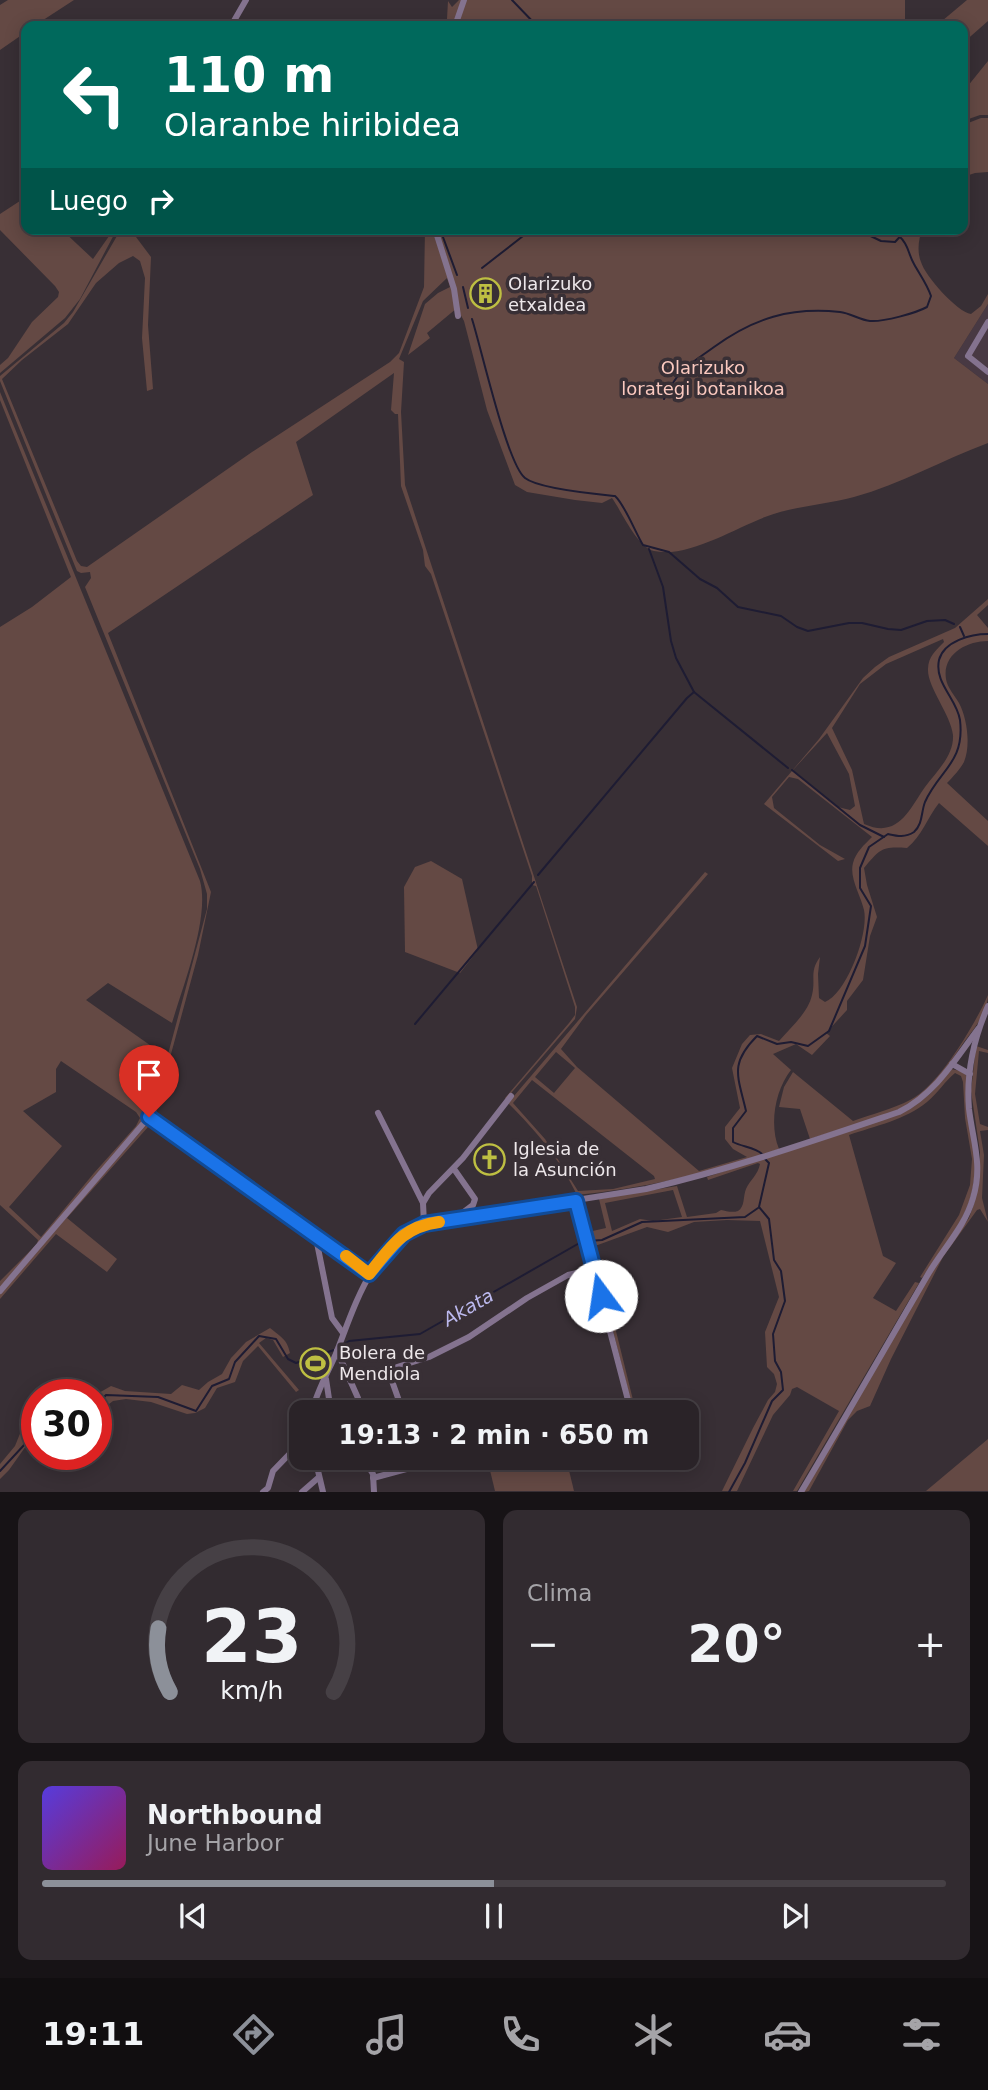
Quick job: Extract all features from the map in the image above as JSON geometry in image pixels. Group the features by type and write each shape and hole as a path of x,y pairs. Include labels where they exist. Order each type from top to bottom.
{"street":[{"path":"235,21 246,0"},
{"path":"457,21 464,0"},
{"path":"437,235 454,289 458,316"},
{"path":"988,323 968,356 988,372"},
{"path":"317,1400 369,1274 404,1234 424,1224 576,1201 675,1182 899,1112 920,1100 952,1065 978,1029 988,1006"},
{"path":"801,1492 934,1264 970,1210 978,1179 978,1150 970,1113 970,1074 978,1029"},
{"path":"952,1065 970,1074"},
{"path":"423,1203 429,1193 454,1169 511,1096"},
{"path":"378,1113 423,1203 424,1224"},
{"path":"0,1291 149,1117 369,1274"},
{"path":"454,1169 475,1199 473,1205 454,1220"},
{"path":"576,1201 628,1400"},
{"path":"315,1233 332,1318 343,1333"},
{"path":"399,1400 392,1381 397,1367 429,1357 470,1337 568,1275 594,1269"},
{"path":"337,1351 358,1400"},
{"path":"326,1377 329,1400"},
{"path":"263,1492 268,1488 272,1471 289,1454"},
{"path":"317,1470 323,1492"},
{"path":"369,1470 373,1478 374,1492"},
{"path":"373,1478 402,1470"},
{"path":"302,1492 318,1478"}],"shaded area":[{"path":"988,304 988,384 954,358"}],"green space":[{"path":"8,0 74,0 42,21 21,21 21,35 0,50 0,5"},
{"path":"459,0 905,0 905,21 452,21 447,19 448,1 452,7"},
{"path":"967,0 988,0 988,21 968,39 968,21 942,21"},
{"path":"988,61 988,115 968,119 968,86"},
{"path":"988,118 988,172 968,175 968,123"},
{"path":"21,200 21,235 67,235 93,259 110,235 114,235 80,299 65,318 0,373 0,365 8,358 32,322 58,297 59,292 0,230 0,214"},
{"name":"Olarizuko lorategi botanikoa","path":"118,235 136,235 151,257 148,325 153,389 147,391 142,338 145,278 140,261 133,256 119,263 96,283 68,324 2,379 77,561 81,566 87,567 252,452 390,362 399,353 424,287 425,235 921,235 921,262 929,276 950,300 971,314 981,306 988,294 988,304 954,358 988,384 988,443 871,492 776,513 710,541 667,552 654,551 642,543 612,498 602,503 575,500 527,492 515,485 487,410 464,321 457,308 427,333 430,338 408,355 425,304 450,287 447,278 423,301 399,359 404,362 401,412 405,485 577,1007 575,1019 506,1099 575,1015 575,1007 536,886 532,885 532,876 431,574 425,566 423,550 401,486 398,414 391,410 394,373 296,442 313,495 108,633 211,892 198,955 156,1109 158,1116 289,1213 155,1116 156,1099 207,909 207,894 200,869 85,587 91,578 90,572 77,571 0,381 0,376 64,323"},
{"path":"0,392 200,881 202,896 194,952 172,1023 108,983 86,1000 164,1055 150,1109 148,1115 0,1288 0,1281 38,1240 0,1205 0,627 71,577 0,400","holes":["61,1061 136,1112 140,1118 136,1126 41,1237 9,1207 62,1146 23,1111 56,1092 56,1069"]},
{"path":"988,599 988,605 977,615 988,628 988,641 964,646 952,656 946,670 946,679 964,716 968,740 964,762 947,783 988,821 988,846 939,803 917,838 907,848 882,850 864,868 877,917 870,936 863,980 847,1001 847,1010 826,1033 830,1036 812,1055 796,1044 773,1054 791,1070 781,1087 775,1108 774,1129 779,1149 680,1178 577,1195 547,1146 508,1103 705,872 708,874 586,1015 561,1049 577,1067 699,1171 747,1157 733,1149 725,1139 725,1127 740,1108 732,1068 742,1044 750,1035 761,1034 779,1041 798,1020 810,1002 815,967 820,957 819,998 825,1002 841,987 855,961 865,920 853,875 853,863 858,852 872,837 798,779 789,777 772,797 774,808 820,845 845,859 838,861 764,804 819,739 863,678 889,657 955,628","holes":["943,639 944,642 931,657 928,669 931,684 951,727 953,743 944,763 908,813 894,825 876,828 864,824 852,770 832,728 860,684 886,664","827,733 849,774 855,806 850,810 838,807 793,770","556,1052 575,1068 554,1093 535,1077","532,1080 655,1179 613,1189 578,1191 545,1139 513,1103"]},
{"path":"431,861 462,879 478,950 460,973 405,952 404,887 415,867"},
{"path":"988,995 980,1020 943,1072 928,1089 903,1107 872,1120 810,1139 800,1109 779,1107 784,1087 793,1072 853,1121 910,1100 933,1082 944,1068"},
{"path":"976,1046 988,1050 988,1053 979,1051 975,1094 980,1124 988,1127 988,1130 980,1131 984,1155 982,1198 988,1222 980,1209 977,1210 943,1257 870,1406 857,1411 848,1420 809,1491 804,1492 937,1263 969,1218 980,1173 980,1152 971,1091"},
{"path":"951,1069 961,1071 967,1076 975,1161 971,1194 962,1219 922,1278 920,1277 959,1215 970,1185 972,1159 965,1118 963,1082 961,1076 955,1073 918,1108 890,1122 849,1135 883,1256 896,1263 873,1298 896,1311 915,1282 919,1283 797,1491 793,1491 839,1411 797,1387 792,1389 773,1415 737,1491 722,1491 777,1384 774,1374 767,1367 765,1332 779,1297 760,1221 694,1222 668,1232 647,1227 595,1246 633,1400 630,1400 588,1232 606,1228 599,1199 677,1186 687,1217 721,1210 738,1211 760,1164 708,1180 707,1177 908,1110 930,1094","holes":["673,1190 682,1217 653,1221 640,1219 612,1231 605,1203"]},
{"path":"151,1122 254,1195 154,1127 148,1127 67,1218 117,1259 107,1272 56,1234 0,1299 0,1294"},
{"path":"270,1328 280,1336 290,1353 283,1357 273,1340 266,1338 259,1343 299,1390 296,1392 258,1346 243,1361 235,1382 217,1388 205,1408 195,1413 187,1414 151,1402 126,1399 112,1402 112,1386 125,1391 171,1394 182,1385 199,1390 222,1374 231,1358 246,1342"},
{"path":"21,1431 21,1453 0,1479 0,1464 15,1446"},
{"path":"988,1439 988,1491 926,1491"},
{"path":"490,1470 569,1470 574,1491 495,1491"}],"waterway":[{"path":"512,0 532,21"},
{"path":"442,235 457,275"},
{"path":"482,268 524,235"},
{"path":"868,235 881,241 895,242 901,235"},
{"path":"664,399 674,380 691,364 729,337 758,322 805,311 844,313 876,321 900,317 927,307 931,296 900,237"},
{"path":"463,287 468,308"},
{"path":"472,319 510,451 525,478 554,488 615,496 643,545 669,552 738,607 781,616 808,631 849,623 901,630 927,621 945,620 954,624"},
{"path":"649,549 663,587 676,658 694,692 788,768"},
{"path":"960,627 964,636"},
{"path":"762,1154 733,1142 733,1128 746,1111 738,1071 742,1055 757,1036 777,1044 791,1042 808,1046 829,1031 865,946 871,906 860,888 860,868 869,847 888,834 904,836 917,829 925,802 950,765 959,746 960,720 940,676 939,660 952,643 966,637 988,634"},
{"path":"538,875 694,692"},
{"path":"792,770 860,825 884,837"},
{"path":"415,1024 534,882"},
{"path":"729,1492 772,1401 783,1390 781,1372 775,1361 773,1334 785,1301 781,1271 774,1260 769,1219 759,1207 769,1163 765,1159"},
{"name":"Akata","path":"588,1241 602,1240 642,1222 745,1217 758,1208"},
{"name":"Akata","path":"342,1345 349,1341 420,1334 583,1241"},
{"name":"Akata","path":"112,1395 158,1397 196,1411 212,1386 229,1379 235,1362 259,1336 276,1339 288,1359 296,1363 334,1350"},
{"name":"Akata","path":"0,1471 21,1448"}],"slow traffic":[{"path":"346,1256 369,1274 404,1234 424,1224 439,1222"}],"place":[{"name":"Olarizuko etxaldea","path":"485,294"},
{"name":"Iglesia de la Asunción","path":"490,1159"},
{"name":"Bolera de Mendiola","path":"316,1363"}],"route":[{"path":"149,1117 369,1274 404,1234 424,1224 576,1201 601,1296"}]}
